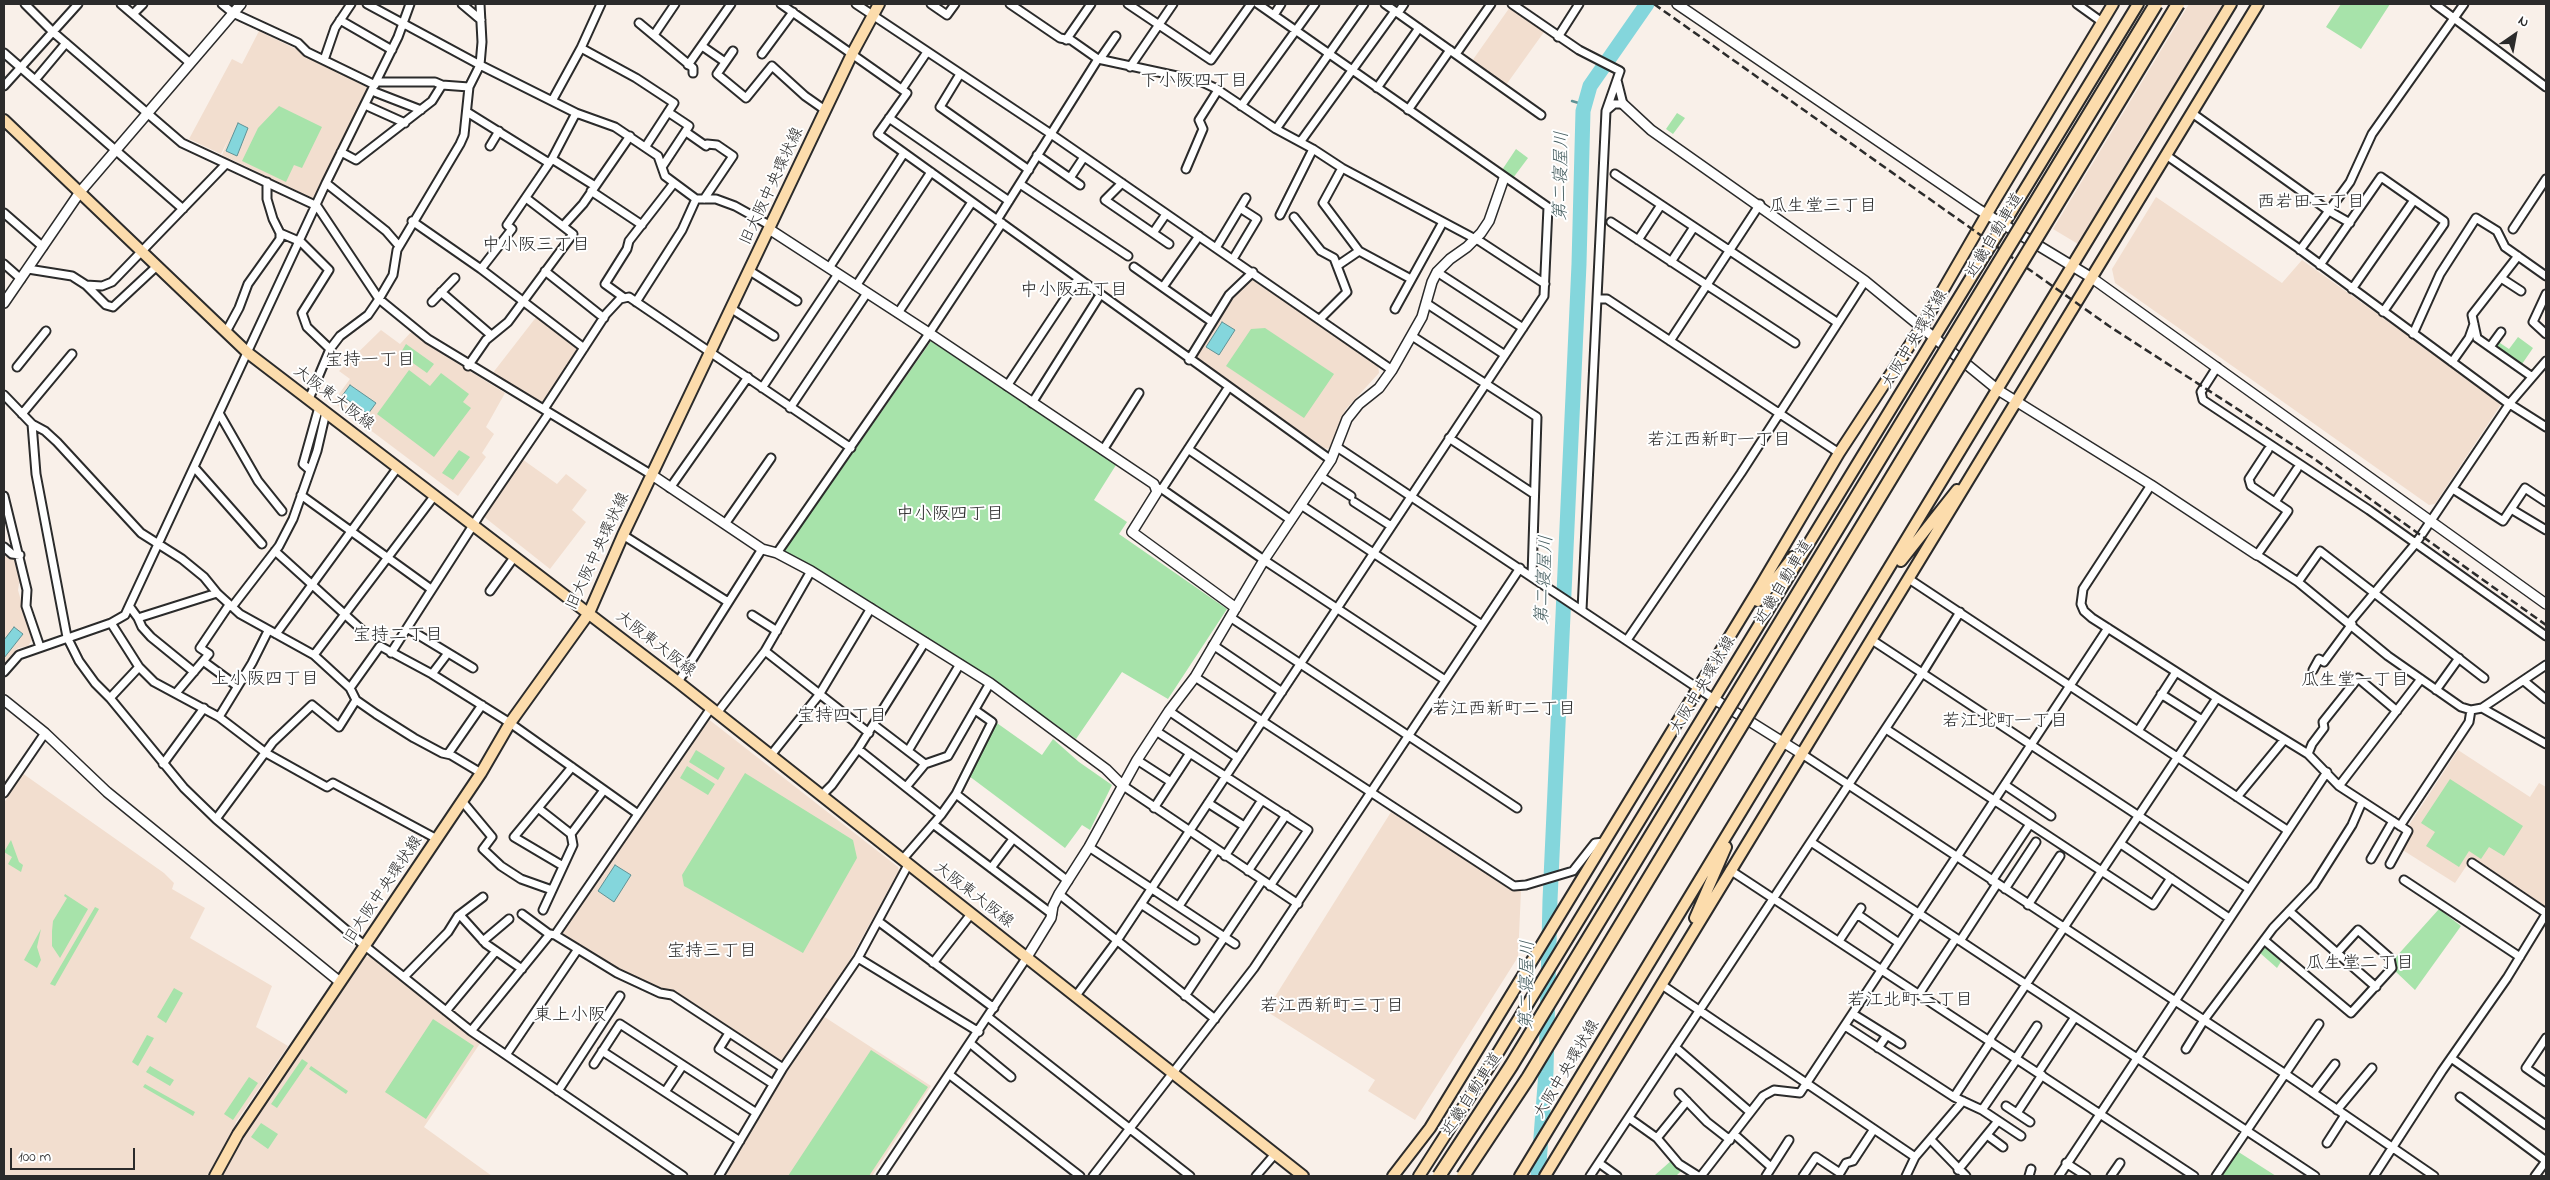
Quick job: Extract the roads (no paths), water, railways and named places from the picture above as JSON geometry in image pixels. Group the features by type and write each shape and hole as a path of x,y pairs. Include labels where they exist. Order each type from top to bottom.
{"highway":[{"name":"近畿自動車道","path":"1439,1176 1511,1066 2156,4"},
{"path":"1463,1176 1528,1078 2178,4"}],"main road":[{"name":"旧大阪中央環状線","path":"215,1176 238,1134 481,773 510,723 589,613 623,535 825,110 879,4"},
{"path":"1393,1176 1430,1128 1563,907 1731,635 1839,453 1921,328 2113,4"},
{"path":"2127,22 2132,4"},
{"name":"大阪中央環状線","path":"1419,1176 1496,1056 1659,791 1818,526 2138,4"},
{"name":"大阪中央環状線","path":"1520,1176 2073,268 2231,4"},
{"path":"1668,973 2258,4"},
{"name":"大阪東大阪線","path":"4,120 248,353 678,682 1303,1176"},
{"path":"1863,612 1982,457"},
{"path":"1731,635 1818,526"},
{"path":"1545,1176 1662,985 1718,870 1736,822"}],"street":[{"path":"25,4 53,32 182,143 317,206 379,299 428,339 468,366 547,411 652,475 762,549 776,553 811,571 990,683 1106,769 1122,785 1154,808 1298,904"},
{"path":"4,86 78,4"},
{"path":"121,4 190,63"},
{"path":"134,14 143,4"},
{"path":"222,4 233,13 298,43 308,52 421,110"},
{"path":"4,303 80,192 146,113 242,4"},
{"path":"324,60 335,28 351,4"},
{"path":"368,4 480,65 576,114 615,126 658,156 665,176 674,183 700,199 716,199 735,206 770,228 1445,680"},
{"path":"4,672 19,655 111,623 125,615 130,607 301,242 326,183 392,50 410,4"},
{"path":"462,4 482,20"},
{"path":"310,400 330,349 340,336 368,315 393,275 399,246 464,135 469,87 480,65 482,20 480,4"},
{"path":"552,101 582,48 601,4"},
{"path":"654,35 675,4"},
{"path":"688,65 731,4"},
{"path":"781,4 907,93 878,134 1189,360 1331,460"},
{"path":"856,4 1051,134 1392,370"},
{"path":"931,4 947,15 955,4"},
{"path":"1010,4 1060,38 1071,40 1099,59 1200,81 1218,90 1276,129 1301,141 1342,168 1475,240 1545,284"},
{"path":"1066,40 1091,4"},
{"path":"1129,4 1211,60 1251,4"},
{"path":"1130,67 1173,4"},
{"path":"1075,996 1116,942 1544,296 1548,207 1258,4"},
{"path":"1274,15 1281,4"},
{"path":"1241,106 1315,4"},
{"path":"1276,129 1364,4"},
{"path":"1385,4 1541,115"},
{"path":"1301,141 1352,70 1404,4"},
{"path":"1408,110 1491,4"},
{"path":"1512,4 1522,7 1558,37 1620,71 1606,111 1579,609"},
{"path":"1558,37 1579,4"},
{"path":"1677,4 1987,214 2092,278 2546,604"},
{"path":"2077,4 2102,22"},
{"path":"2435,4 2546,87"},
{"path":"2300,250 2350,182 2372,134 2464,4"},
{"path":"762,54 793,12"},
{"path":"340,20 392,50"},
{"path":"639,24 693,68 693,73"},
{"path":"1377,88 1419,28"},
{"path":"776,553 851,448 929,333 1000,221 1009,201 1028,170 1099,59 1116,36"},
{"path":"35,80 66,43"},
{"path":"702,46 725,62"},
{"path":"582,48 636,78 674,103 646,146"},
{"path":"732,51 717,74 746,98 772,66 825,110"},
{"path":"902,89 927,52"},
{"path":"4,53 183,209"},
{"path":"960,74 940,107 1028,170"},
{"path":"1617,80 1623,104 1651,130 1729,186 1760,204 1865,281 1998,390 2151,485 2298,582 2351,623 2388,656 2461,707 2471,710 2482,708 2546,666"},
{"path":"374,86 435,82 442,85 469,87"},
{"path":"341,152 356,160 432,101 442,85"},
{"path":"1186,169 1203,129 1199,120 1218,90"},
{"path":"1606,111 1614,104 1623,104"},
{"path":"365,105 405,123"},
{"path":"467,112 551,161 593,189 642,226"},
{"path":"662,167 689,126 668,112"},
{"path":"2192,113 2330,211 2350,223"},
{"path":"481,269 512,229 507,225 551,161 576,114"},
{"path":"889,118 1009,201"},
{"path":"490,146 499,131"},
{"path":"636,302 700,199 733,156 717,145 707,144 706,146 686,132"},
{"path":"563,226 593,189 630,136"},
{"path":"1280,215 1313,149"},
{"path":"829,268 904,153"},
{"path":"2166,155 2300,250 2412,334 2546,427"},
{"path":"1038,156 1080,185"},
{"path":"1070,178 1084,157"},
{"path":"86,285 102,286 112,282 226,164"},
{"path":"1342,168 1324,203 1359,251 1411,279"},
{"path":"856,286 931,172"},
{"path":"1615,174 1838,323"},
{"path":"2320,265 2381,177 2444,221 2444,224 2383,312"},
{"path":"882,1176 1027,957 1052,914 1059,894 1089,848 1137,760 1169,711 1196,677 1212,645 1264,560 1331,460 1347,419 1359,404 1379,388 1392,370 1422,317 1432,282 1437,272 1450,259 1475,240 1489,220 1504,178"},
{"path":"2513,229 2546,178"},
{"path":"226,332 239,308 248,284 280,239 280,233 273,220 267,199 267,182"},
{"path":"326,183 386,231 399,246"},
{"path":"674,183 629,242 627,249 604,284 623,297 629,297 851,448"},
{"path":"1122,183 1105,200 1169,244"},
{"path":"1020,184 1128,256"},
{"path":"468,366 491,335 508,322 573,234 526,198"},
{"path":"1216,248 1246,198"},
{"path":"2352,289 2414,200"},
{"path":"898,312 972,202"},
{"path":"1670,341 1760,204"},
{"path":"1638,240 1661,205"},
{"path":"1233,259 1257,219 1240,208"},
{"path":"4,213 43,247"},
{"path":"1153,233 1166,214"},
{"path":"1294,216 1321,251 1334,258 1346,292 1320,319"},
{"path":"2412,334 2440,274 2476,218 2497,231 2505,246 2546,276"},
{"path":"412,221 481,269 584,348"},
{"path":"1395,309 1443,222"},
{"path":"1611,222 1795,343"},
{"path":"1671,262 1694,227"},
{"path":"280,233 301,242 329,270 302,313 307,327 330,349"},
{"path":"1163,287 1199,236"},
{"path":"1337,266 1359,251"},
{"path":"2518,256 2472,315 2477,338 2531,376"},
{"path":"4,264 21,279"},
{"path":"28,269 72,276 86,285 106,305 113,306 157,266"},
{"path":"1134,267 1212,322"},
{"path":"545,271 604,318"},
{"path":"750,271 798,300"},
{"path":"1189,360 1229,295 1253,272"},
{"path":"1437,272 1523,328"},
{"path":"762,388 838,274"},
{"path":"432,302 455,278"},
{"path":"2501,278 2521,291"},
{"path":"1007,386 1078,279"},
{"path":"1627,640 1741,473 1865,281"},
{"path":"442,292 491,335"},
{"path":"790,408 868,293"},
{"path":"2546,294 2533,322 2546,334"},
{"path":"1032,403 1100,295"},
{"path":"391,654 547,411 584,348 604,318 623,297"},
{"path":"1597,298 1607,299 1839,453"},
{"path":"1426,303 1505,355"},
{"path":"732,309 774,336"},
{"path":"2452,362 2469,338 2474,324"},
{"path":"17,367 46,331"},
{"path":"2490,348 2501,332"},
{"path":"1412,336 1537,416 1532,576"},
{"path":"22,414 72,354"},
{"path":"2313,670 2319,659 2324,662 2351,623 2416,543 2510,403 2531,376 2546,361"},
{"path":"2217,368 2201,392 2202,400 2416,543 2546,636"},
{"path":"670,488 748,377"},
{"path":"1228,388 1132,532 1236,608"},
{"path":"1103,450 1139,393"},
{"path":"4,395 32,424 45,430 57,442 141,533 204,577 216,593 231,606 249,620 314,655 350,688 356,700 414,738 448,754 481,773"},
{"path":"4,408 10,402"},
{"path":"176,693 209,654 200,648 275,551 293,518 310,470 303,464 322,410"},
{"path":"219,414 258,481 282,510"},
{"path":"32,424 36,474 55,582 67,637 79,661 95,683 110,698 163,764 216,820 365,946 471,1031 683,1176"},
{"path":"1449,438 1534,494"},
{"path":"1337,446 1714,699 1784,742 2284,1073 2434,1176"},
{"path":"1188,449 1291,520"},
{"path":"2257,555 2288,511 2251,486 2249,479 2268,450"},
{"path":"725,524 771,458"},
{"path":"194,467 262,544"},
{"path":"276,634 398,468"},
{"path":"2275,502 2297,469"},
{"path":"1320,476 1391,526"},
{"path":"2151,485 2080,595 2084,611 2176,672 2308,754 2339,786 2408,831 2390,864"},
{"path":"2453,489 2504,521 2525,488 2546,502"},
{"path":"301,494 431,589"},
{"path":"314,655 435,495"},
{"path":"4,496 28,590 26,606 40,648"},
{"path":"1300,505 1482,625"},
{"path":"2511,509 2546,530"},
{"path":"623,535 728,602"},
{"path":"4,547 12,554 20,555"},
{"path":"678,682 762,549"},
{"path":"275,551 313,583 362,630"},
{"path":"2298,582 2320,551 2484,678"},
{"path":"490,591 515,556"},
{"path":"1093,1176 1215,1020 1298,904 1520,568"},
{"path":"471,1031 552,935 714,711 765,651 811,571"},
{"path":"1909,579 2288,830"},
{"path":"138,618 216,593"},
{"path":"130,607 142,627 151,637 194,672"},
{"path":"771,755 819,694 871,608"},
{"path":"1590,1176 1886,729 1960,612"},
{"path":"752,615 777,630"},
{"path":"1230,617 1517,808"},
{"path":"111,623 139,667 154,682 219,716 266,753 327,787 333,782 437,839"},
{"path":"407,628 473,668"},
{"path":"1629,1118 1657,1138 1679,1164 1700,1176 1768,1092 1774,1090 1800,1093 2108,628"},
{"path":"219,716 268,631"},
{"path":"1872,640 2248,888"},
{"path":"821,796 858,749 925,642"},
{"path":"1212,645 1282,692"},
{"path":"350,688 380,646 391,654 432,674 510,723 638,814"},
{"path":"765,651 868,733"},
{"path":"432,674 448,653"},
{"path":"2436,690 2460,658"},
{"path":"203,661 237,686"},
{"path":"908,751 960,664"},
{"path":"110,698 139,667"},
{"path":"2138,731 2176,672"},
{"path":"1196,677 1514,886 1534,883 1573,871 1595,843 1604,842"},
{"path":"2308,754 2312,744 2324,728 2323,722 2358,678 2397,711"},
{"path":"2339,786 2421,679"},
{"path":"2524,680 2546,698"},
{"path":"906,787 925,764 948,756 990,683"},
{"path":"2161,694 2202,720"},
{"path":"1954,1097 2217,698"},
{"path":"4,700 45,733 107,792 340,982"},
{"path":"216,820 273,742 312,705 339,727 356,700"},
{"path":"448,754 482,705"},
{"path":"163,764 204,708"},
{"path":"2482,708 2546,744"},
{"path":"718,1176 782,1068 858,958 878,921 905,862 956,794 992,722 975,710"},
{"path":"2400,826 2469,722 2471,710"},
{"path":"1169,711 1238,758"},
{"path":"874,725 925,764"},
{"path":"1886,729 2153,905 2170,878"},
{"path":"1156,731 1308,830 1270,886"},
{"path":"5,789 45,733"},
{"path":"2237,797 2284,740"},
{"path":"858,749 941,814"},
{"path":"1154,808 1190,753"},
{"path":"1137,760 1171,782"},
{"path":"562,866 514,837 572,767"},
{"path":"2059,1176 2248,888 2327,772"},
{"path":"2005,785 2051,816"},
{"path":"571,834 604,790"},
{"path":"956,794 1068,881"},
{"path":"1225,856 1262,800"},
{"path":"462,801 492,837 483,849 501,866 521,879 552,890"},
{"path":"2186,1049 2204,1020 2264,940 2314,885 2352,825 2362,802"},
{"path":"1208,803 1244,826"},
{"path":"538,808 571,834 573,845 543,910"},
{"path":"1248,872 1286,815"},
{"path":"2371,859 2393,821"},
{"path":"933,824 1052,914"},
{"path":"1919,994 1995,883 2030,824"},
{"path":"991,868 1013,839"},
{"path":"1811,842 2315,1176"},
{"path":"2005,889 2036,842"},
{"path":"2121,844 2229,918"},
{"path":"1089,848 1235,944"},
{"path":"1179,906 1216,850"},
{"path":"2028,905 2060,856"},
{"path":"2374,1176 2520,957 2546,914 2472,863"},
{"path":"1730,870 2194,1176"},
{"path":"2404,880 2520,957"},
{"path":"1185,996 1262,881"},
{"path":"1059,894 1116,942 1215,1020"},
{"path":"404,977 448,932 460,915 483,897"},
{"path":"1141,904 1195,940"},
{"path":"1839,941 1859,911 1899,943"},
{"path":"2289,912 2376,987"},
{"path":"522,914 552,935 617,973 660,994 672,995 782,1068"},
{"path":"933,962 971,914"},
{"path":"460,915 483,941 522,970"},
{"path":"483,941 509,919"},
{"path":"878,921 994,1008"},
{"path":"2264,940 2351,1013 2392,968 2390,958 2358,930 2337,953"},
{"path":"506,1055 578,949"},
{"path":"446,1011 496,951"},
{"path":"858,958 979,1032"},
{"path":"1662,985 1915,1157"},
{"path":"558,1091 620,996"},
{"path":"1853,1014 1901,1044"},
{"path":"988,1017 1190,1176"},
{"path":"2017,1113 2075,1017"},
{"path":"594,1064 620,1024 755,1112"},
{"path":"2216,1176 2319,1024"},
{"path":"1845,1026 1954,1097 1982,1110 2021,1136"},
{"path":"1982,1110 2036,1026"},
{"path":"729,1033 719,1049 773,1084"},
{"path":"1878,1048 1887,1035"},
{"path":"2546,1038 2526,1068 2546,1082"},
{"path":"971,1044 1011,1077"},
{"path":"1675,1047 1750,1112"},
{"path":"602,1051 740,1141"},
{"path":"2452,1058 2546,1125"},
{"path":"2313,1093 2335,1064"},
{"path":"665,1092 683,1065"},
{"path":"2337,1110 2372,1068"},
{"path":"950,1076 1080,1176"},
{"path":"1679,1093 1707,1122 1732,1137 1771,1167"},
{"path":"2460,1098 2546,1161 2535,1176"},
{"path":"1657,1138 1687,1101"},
{"path":"1906,1176 1915,1157 1964,1102"},
{"path":"2006,1106 2030,1122"},
{"path":"2327,1143 2345,1115"},
{"path":"1958,1170 1998,1121"},
{"path":"1803,1176 1816,1157 1840,1173 1846,1163 1853,1161 1874,1129"},
{"path":"1987,1135 2003,1147"},
{"path":"1766,1176 1789,1140"},
{"path":"1931,1140 1958,1170 1966,1176"},
{"path":"1256,1176 1274,1154"},
{"path":"1599,1163 1617,1176"},
{"path":"2066,1163 2086,1176"},
{"path":"2111,1176 2120,1163"},
{"path":"2029,1176 2031,1168"}],"water":[{"path":"238,123 248,128 237,156 226,151"},
{"path":"1222,322 1235,330 1219,355 1206,347"},
{"path":"350,385 376,403 368,414 342,396"},
{"path":"14,627 23,634 4,658 4,640"},
{"path":"615,865 631,875 614,902 598,891"}],"waterway":[{"name":"第二寝屋川","path":"1538,1176 1546,1072 1550,900 1579,264 1583,111 1590,86 1647,4"},
{"path":"1572,101 1585,105"}],"railway":[{"path":"1654,4 2109,326 2313,458 2546,625"}],"district":[{"name":"下小阪四丁目","path":"1194,83"},
{"name":"西岩田二丁目","path":"2311,204"},
{"name":"瓜生堂三丁目","path":"1823,208"},
{"name":"中小阪三丁目","path":"536,247"},
{"name":"中小阪五丁目","path":"1074,292"},
{"name":"宝持一丁目","path":"370,362"},
{"name":"若江西新町一丁目","path":"1719,442"},
{"name":"中小阪四丁目","path":"950,516"},
{"name":"宝持二丁目","path":"398,637"},
{"name":"上小阪四丁目","path":"265,681"},
{"name":"瓜生堂一丁目","path":"2355,682"},
{"name":"若江西新町二丁目","path":"1504,711"},
{"name":"宝持四丁目","path":"842,718"},
{"name":"若江北町一丁目","path":"2005,723"},
{"name":"宝持三丁目","path":"712,953"},
{"name":"瓜生堂二丁目","path":"2360,965"},
{"name":"若江北町二丁目","path":"1910,1002"},
{"name":"若江西新町三丁目","path":"1332,1008"},
{"name":"東上小阪","path":"570,1017"}]}
